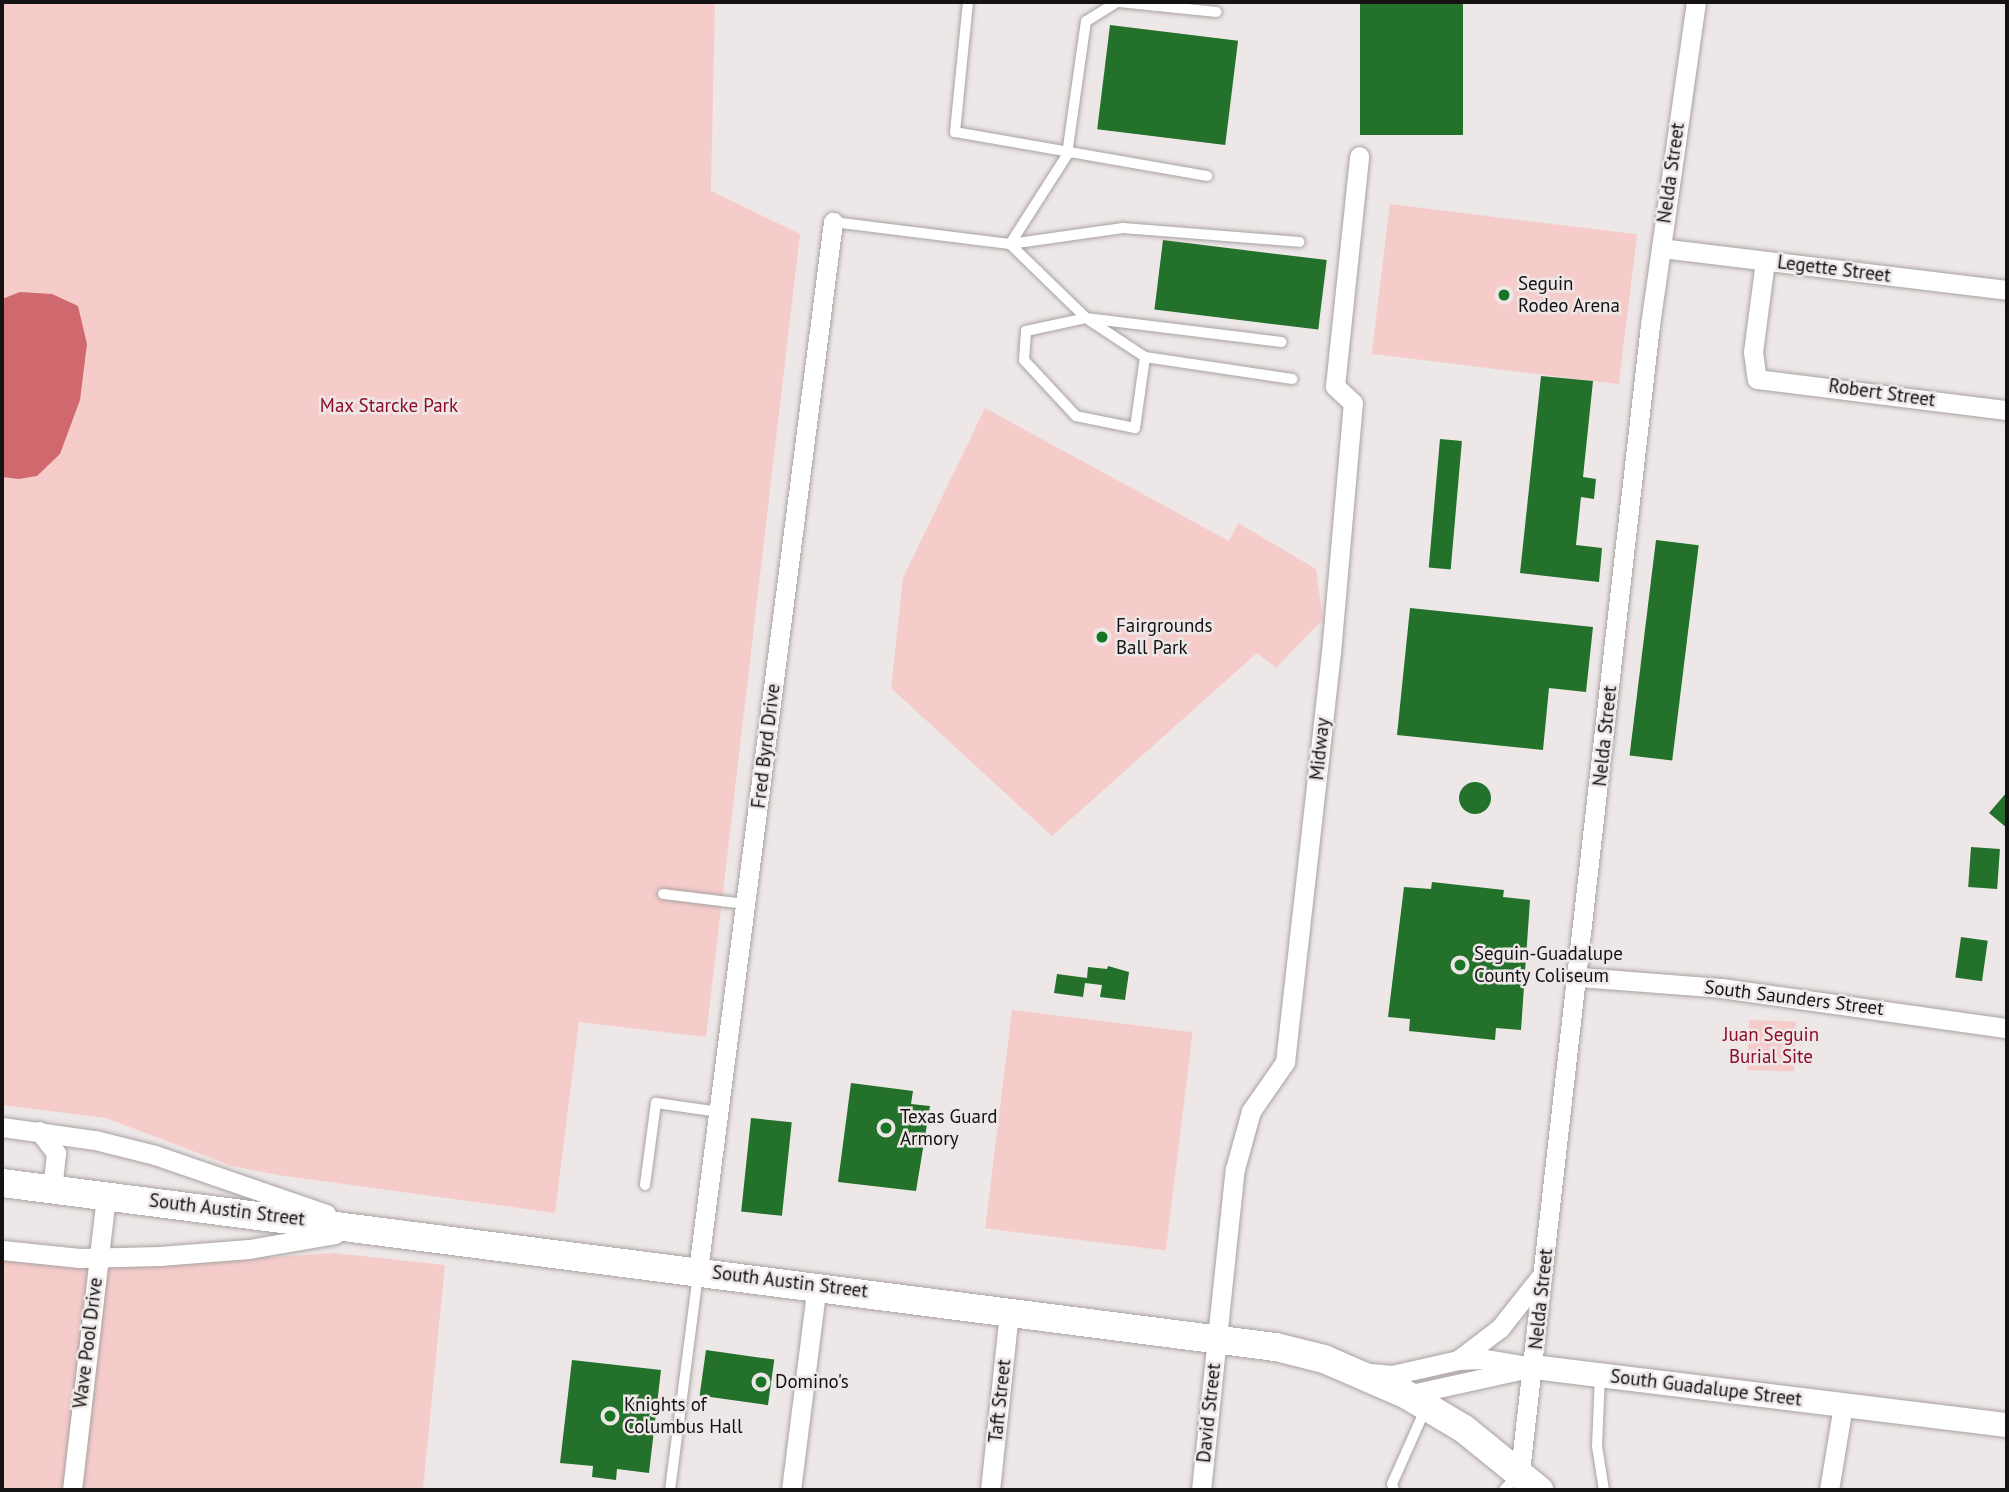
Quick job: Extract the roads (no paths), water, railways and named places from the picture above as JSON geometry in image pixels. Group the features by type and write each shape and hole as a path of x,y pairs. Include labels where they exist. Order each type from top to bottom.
{"main road":[{"name":"South Austin Street","path":"2,1183 378,1228 1217,1337 1300,1353 1359,1372 1417,1401 1521,1484"}],"street":[{"name":"Nelda Street","path":"1521,1484 1542,1275 1579,977 1661,248 1696,2"},
{"name":"Midway","path":"1217,1337 1228,1220 1244,1128 1285,1062 1331,653 1352,416 1353,403 1335,386 1359,156"},
{"name":"Fred Byrd Drive","path":"698,1270 833,222"},
{"name":"Legette Street","path":"1661,248 2007,290"},
{"name":"Robert Street","path":"1765,261 1753,352 1757,379 2007,410"},
{"name":"South Saunders Street","path":"1579,977 1733,989 2007,1028"},
{"path":"2,1127 39,1131 155,1155 281,1201 378,1228"},
{"path":"39,1131 56,1153 52,1189"},
{"name":"Wave Pool Drive","path":"72,1490 106,1195"},
{"path":"2,1250 99,1257 249,1249 291,1238 378,1228"},
{"path":"1458,1360 1500,1328 1542,1275"},
{"path":"791,1490 817,1285"},
{"name":"Taft Street","path":"990,1490 1009,1311"},
{"name":"David Street","path":"1201,1490 1217,1337"},
{"path":"1359,1372 1392,1375 1458,1360 1497,1360 1534,1367"},
{"name":"South Guadalupe Street","path":"1417,1401 1534,1367 2007,1426"},
{"path":"1829,1490 1843,1405"}],"lane":[{"path":"968,2 955,132 1067,155 1207,176"},
{"path":"1010,244 1067,155 1086,20 1118,2 1216,12"},
{"path":"833,222 1010,244 1123,228 1299,242"},
{"path":"1010,244 1086,317 1145,356 1292,379"},
{"path":"1145,356 1135,428 1076,416 1024,360 1027,331 1086,317 1282,342"},
{"path":"663,894 746,904"},
{"path":"645,1185 656,1103 719,1112"},
{"path":"670,1490 698,1270"},
{"path":"1600,1375 1597,1446 1604,1490"},
{"path":"1394,1490 1392,1484 1417,1401"}],"place":[{"name":"Seguin Rodeo Arena","path":"1504,295"},
{"name":"Fairgrounds Ball Park","path":"1102,637"},
{"name":"Seguin-Guadalupe County Coliseum","path":"1460,965"},
{"name":"Texas Guard Armory","path":"886,1128"},
{"name":"Domino's","path":"761,1382"},
{"name":"Knights of Columbus Hall","path":"610,1416"}],"park label":[{"name":"Max Starcke Park","path":"389,406"},
{"name":"Juan Seguin Burial Site","path":"1771,1046"}]}
